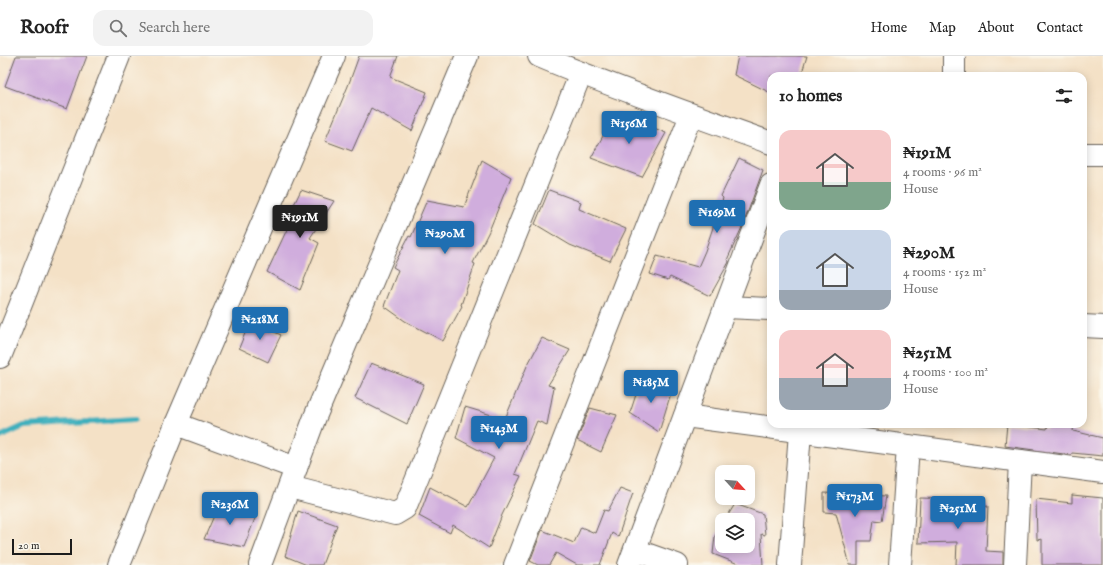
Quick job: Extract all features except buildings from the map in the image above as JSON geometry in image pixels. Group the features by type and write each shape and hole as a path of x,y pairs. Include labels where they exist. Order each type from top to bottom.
{"street":[{"path":"0,357 119,56"},
{"path":"119,565 176,424 334,56"},
{"path":"260,565 318,410 467,56"},
{"path":"539,56 767,142"},
{"path":"954,56 954,72"},
{"path":"176,424 293,477 395,514 405,508 581,73"},
{"path":"515,565 691,114"},
{"path":"1087,154 1103,154"},
{"path":"677,565 632,557 767,197"},
{"path":"726,307 767,309"},
{"path":"1087,326 1103,327"},
{"path":"685,416 767,427"},
{"path":"771,428 1103,472"},
{"path":"790,565 800,432"},
{"path":"900,565 908,446"},
{"path":"1015,565 1020,461"}],"waterway":[{"path":"0,437 24,426 135,419"}]}
